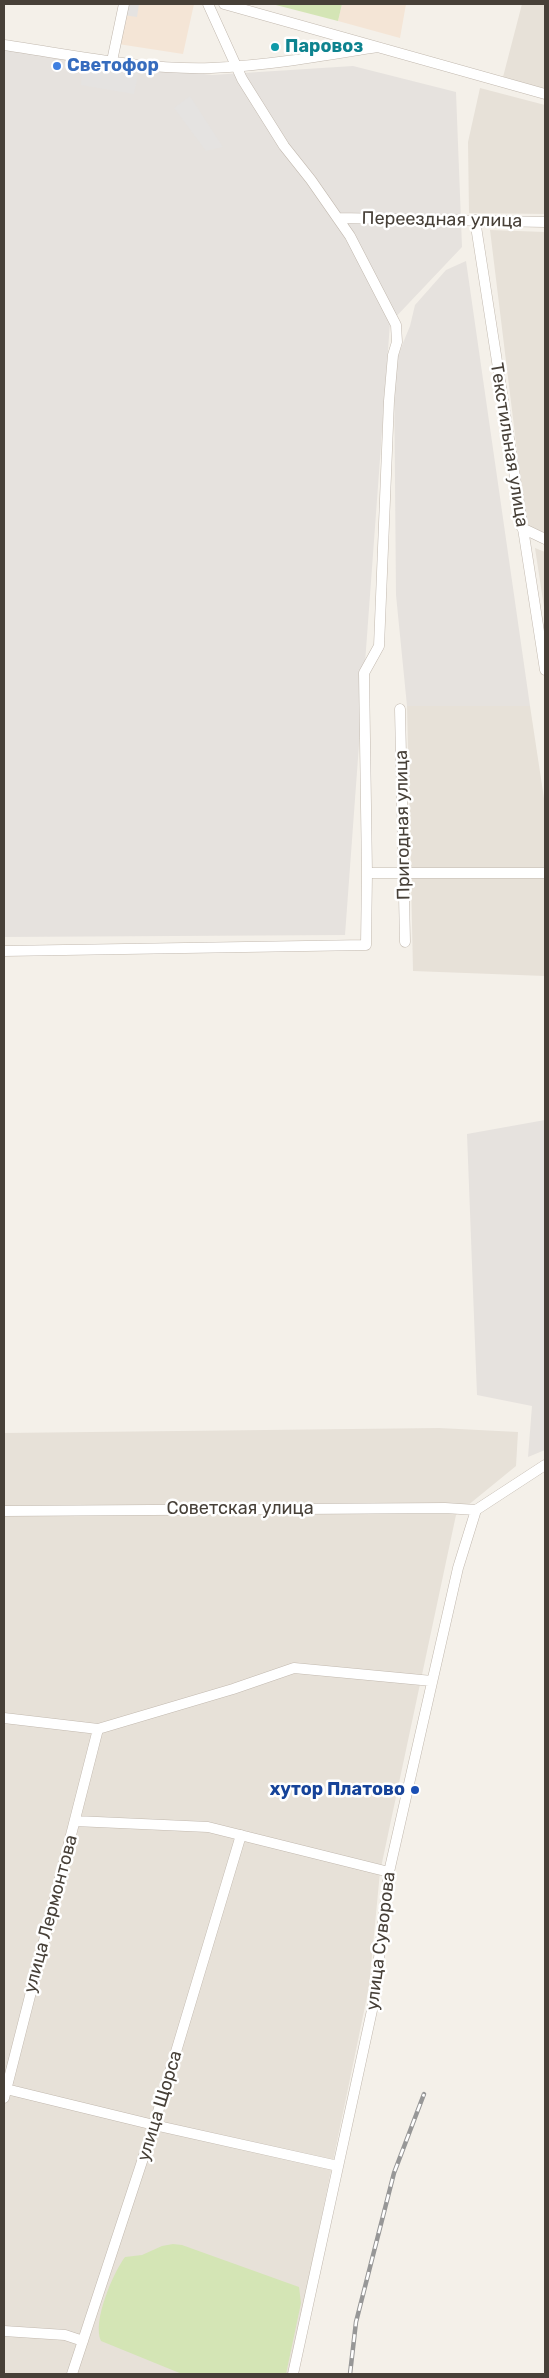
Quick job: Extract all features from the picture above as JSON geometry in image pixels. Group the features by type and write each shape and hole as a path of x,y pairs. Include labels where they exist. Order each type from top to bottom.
{"street":[{"path":"112,61 124,4"},
{"path":"4,951 366,945 367,873 364,674 379,646 389,401 397,333 393,317 338,218 284,146 235,66 208,4"},
{"path":"224,4 545,94"},
{"path":"4,45 112,61 196,68 235,66 377,47"},
{"name":"Переездная улица","path":"338,218 545,222"},
{"name":"Текстильная улица","path":"475,220 545,670"},
{"path":"522,528 545,539"},
{"name":"Пригодная улица","path":"400,709 405,942"},
{"path":"367,873 545,873"},
{"path":"476,1510 545,1465"},
{"name":"Советская улица","path":"4,1511 445,1508 476,1510"},
{"name":"улица Суворова","path":"293,2374 374,2001 389,1872 458,1568 476,1510"},
{"path":"4,1718 98,1729 233,1689 294,1668 432,1680"},
{"name":"улица Лермонтова","path":"5,2094 98,1729"},
{"path":"75,1821 208,1827 389,1872"},
{"name":"улица Щорса","path":"72,2374 154,2125 241,1835"},
{"path":"5,2094 338,2166"},
{"path":"4,2331 65,2335 83,2340"}],"shaded area":[{"path":"124,4 194,4 183,54 118,44"},
{"path":"124,4 139,4 137,17 123,15"},
{"path":"342,4 406,4 400,38 338,21"},
{"path":"522,4 545,4 545,89 503,77"},
{"path":"4,49 212,75 353,66 456,92 462,247 390,323 345,935 4,937"},
{"path":"83,61 139,70 134,94 81,85"},
{"path":"480,88 545,105 545,214 469,213 468,142"},
{"path":"190,96 223,147 206,151 174,108"},
{"path":"490,230 545,232 545,533 526,525"},
{"path":"466,261 530,706 407,706 396,595 394,365 410,326 415,305 446,270"},
{"path":"535,548 545,552 545,614"},
{"path":"407,706 530,706 545,805 545,868 411,870"},
{"path":"411,878 545,878 545,976 413,971"},
{"path":"545,1120 545,1450 528,1457 532,1406 477,1395 467,1134"},
{"path":"439,1428 518,1432 516,1466 456,1515 380,1872 369,1987 289,2374 4,2374 4,1433"}],"green space":[{"path":"272,4 342,4 338,21"},
{"path":"182,2245 299,2287 301,2303 286,2374 182,2374 101,2341 99,2322 101,2310 115,2274 125,2257 142,2255 162,2246"}],"railway":[{"path":"350,2374 356,2322 394,2173 424,2094"}],"place":[{"name":"Паровоз","path":"275,47"},
{"name":"Светофор","path":"57,66"},
{"name":"хутор Платово","path":"415,1790"}]}
